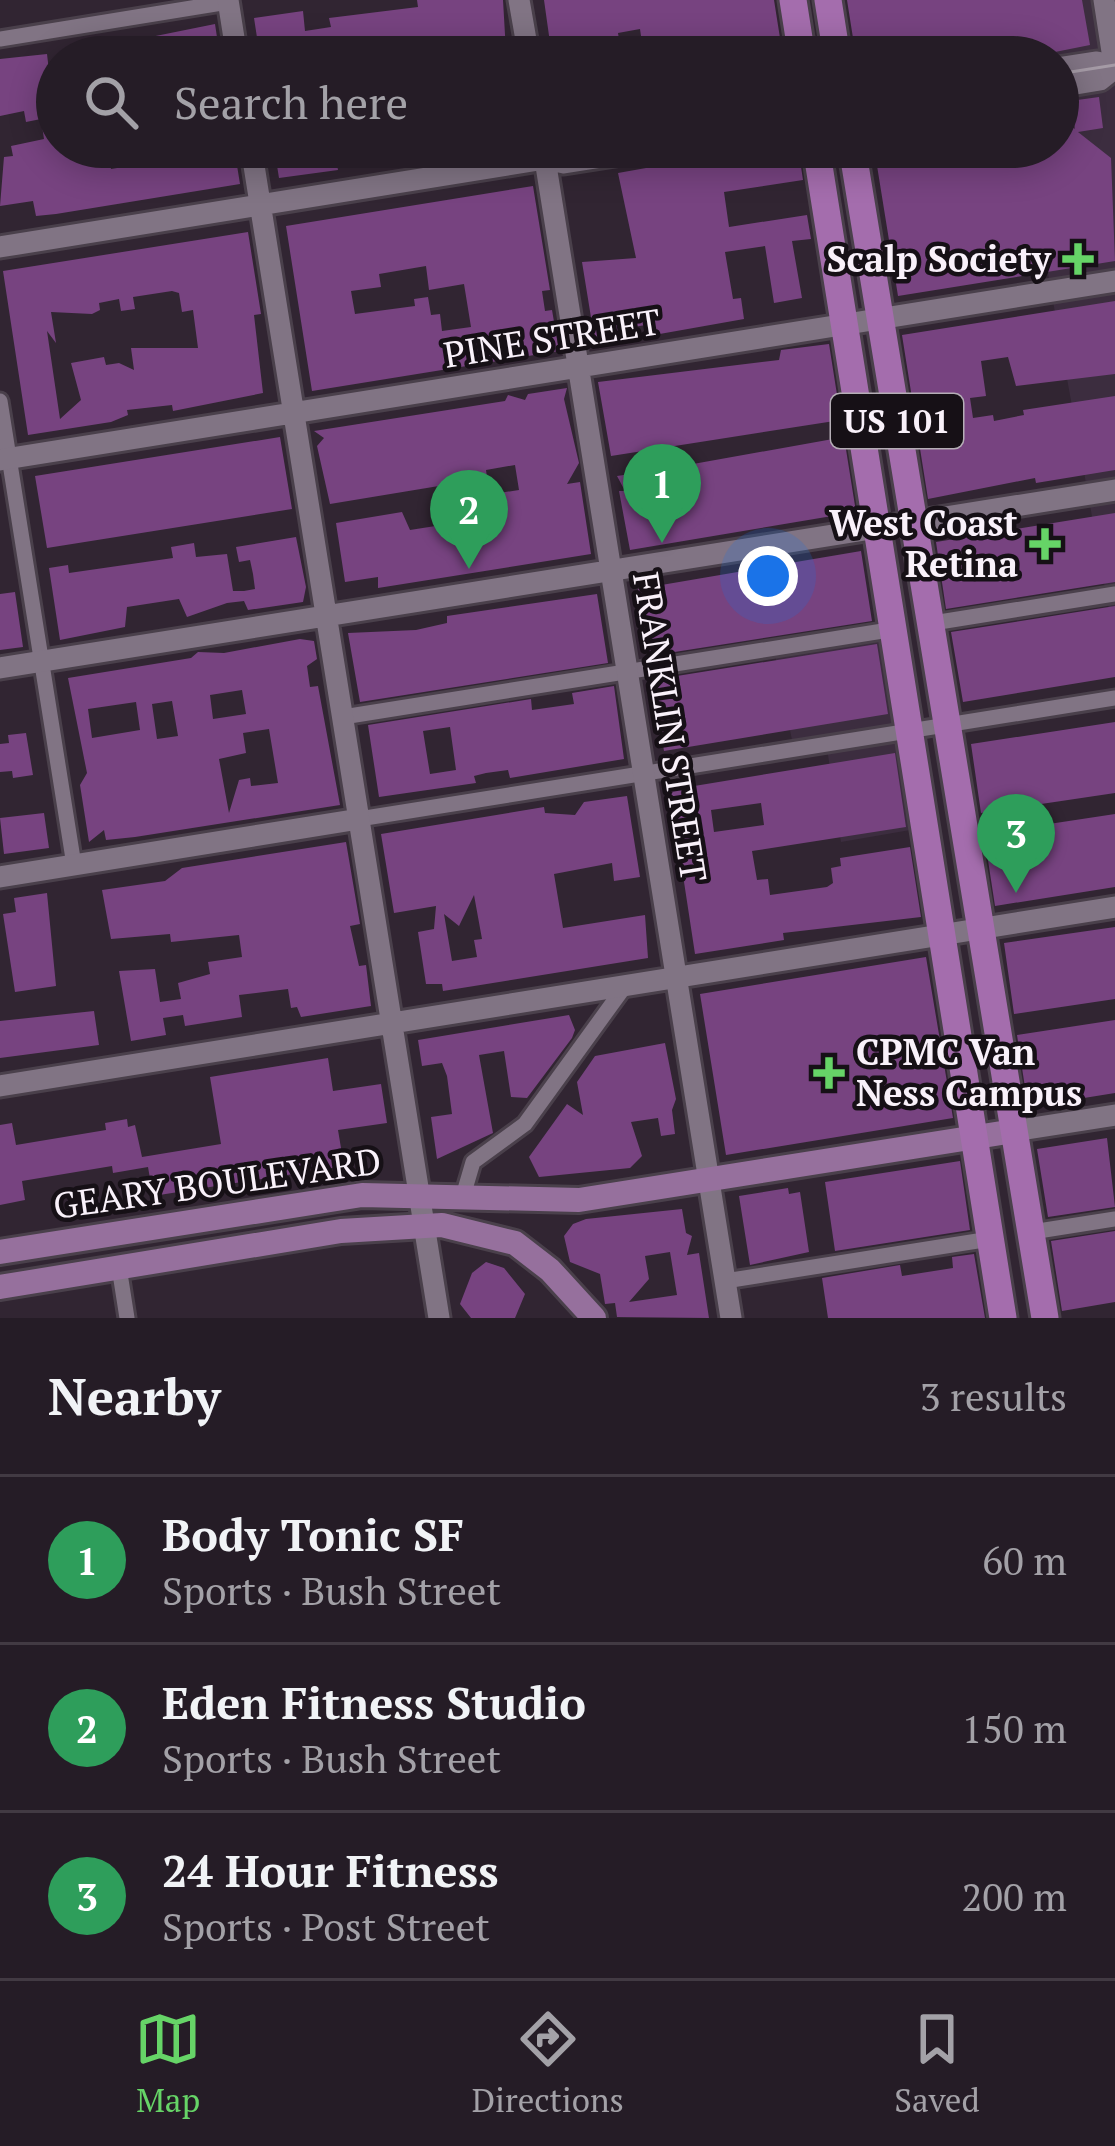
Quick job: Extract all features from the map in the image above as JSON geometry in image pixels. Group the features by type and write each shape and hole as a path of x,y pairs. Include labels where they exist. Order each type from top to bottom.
{"highway":[{"path":"793,0 799,36"},
{"path":"828,0 834,36"},
{"name":"US 101","path":"819,168 889,630 1003,1318"},
{"name":"US 101","path":"855,168 933,623 977,929 1045,1318"}],"main road":[{"path":"519,0 525,36"},
{"path":"1104,0 1115,69"},
{"path":"233,1 236,36"},
{"path":"1079,65 1097,62 1115,69"},
{"path":"1079,84 1100,80 1115,69"},
{"path":"254,168 439,1318"},
{"path":"0,247 462,168"},
{"name":"FRANKLIN STREET","path":"546,168 731,1318"},
{"name":"PINE STREET","path":"5,459 1115,281"},
{"path":"0,668 1115,490"},
{"path":"0,877 359,819"},
{"path":"0,1086 1115,907"},
{"path":"1014,1131 1115,1115"},
{"name":"GEARY BOULEVARD","path":"0,1252 342,1197 419,1192 560,1202 1014,1131"},
{"name":"GEARY BOULEVARD","path":"0,1287 341,1231 424,1224 482,1231 515,1243 550,1270 593,1318"}],"street":[{"path":"0,38 233,1"},
{"path":"0,401 5,459 74,865"},
{"path":"933,623 1115,594"},
{"path":"343,717 889,630"},
{"path":"359,819 1115,698"},
{"path":"463,1196 473,1162 525,1124 625,986"},
{"path":"1031,1232 1115,1219"},
{"path":"725,1281 990,1239"},
{"path":"119,1267 128,1318"}],"shaded area":[{"path":"990,0 1115,0 1115,643 1029,168 1079,168 1079,36 1000,36"},
{"path":"884,638 916,829 841,842 825,735 792,740 775,654"}],"building":[{"path":"417,0 503,0 505,36 257,36 254,18 303,11 305,31 331,27 329,18 418,7"},
{"path":"544,0 774,0 780,36 641,36 640,29 618,36 549,36"},
{"path":"847,0 1082,0 1090,45 1079,47 1079,36 853,36"},
{"path":"215,24 217,36 156,36"},
{"path":"36,55 36,120 26,122 24,111 0,116 0,59"},
{"path":"1099,97 1103,128 1079,132 1079,100"},
{"path":"1079,133 1111,158 1115,261 898,296 877,168 1079,168"},
{"path":"36,141 36,168 237,168 240,184 36,216 33,201 0,206 4,157 13,156 11,146"},
{"path":"277,168 338,170 279,178"},
{"path":"646,168 801,168 803,180 724,192 729,227 807,215 811,239 792,241 802,298 774,303 765,246 725,252 733,299 741,298 744,319 654,335 652,324 627,328 628,337 595,342 582,262 636,258 618,173"},
{"path":"533,186 550,290 542,291 545,311 552,310 559,351 312,391 286,226","holes":["426,266 429,290 464,284 471,327 442,331 440,314 431,315 428,297 414,299 415,306 355,314 351,291 381,287 379,274"]},
{"path":"248,232 261,314 254,315 263,393 173,411 172,405 127,410 128,415 111,422 28,435 3,271","holes":["179,293 182,312 193,310 198,348 131,348 134,370 119,363 106,365 104,357 71,363 81,400 60,419 47,331 56,343 51,312 92,314 100,310 99,303 119,299 121,311 135,309 133,297"]},
{"path":"1115,301 1115,374 1016,386 1008,357 981,361 986,396 970,398 973,418 993,415 994,421 1024,415 1023,410 1115,396 1115,470 1036,483 1035,478 928,499 902,335"},
{"path":"829,344 841,420 611,456 598,382 779,360 781,350"},
{"path":"567,388 564,399 579,463 567,484 580,482 591,554 378,588 378,577 345,582 336,523 402,512 410,530 461,522 457,483 330,504 317,446 324,438 314,431 505,401 508,395 525,400 528,394","holes":["515,465 519,490 473,497 487,477 486,470"]},
{"path":"280,437 292,509 47,548 35,476"},
{"path":"844,437 856,512 630,550 619,491 625,491 617,476 664,469 669,460 696,479 693,464"},
{"path":"1115,513 1115,582 946,609 936,542"},
{"path":"296,537 306,587 303,602 248,610 244,601 227,603 187,617 179,599 127,607 125,627 60,640 49,568 68,565 69,573 173,558 171,547 194,543 196,557 227,554 233,591 244,591 255,589 253,574 250,560 239,562 236,547"},
{"path":"861,551 872,621 649,656 638,589"},
{"path":"15,592 23,647 0,650 0,594"},
{"path":"597,594 608,663 360,702 348,633 416,630 447,623 447,616"},
{"path":"1115,606 1115,677 963,702 951,632"},
{"path":"300,639 314,641 317,659 307,666 310,687 318,686 340,805 135,837 106,840 104,830 89,842 80,785 87,773 68,678 191,658 198,652 224,653","holes":["242,690 246,714 213,719 210,695","172,701 178,736 157,739 152,704","136,702 140,730 92,738 88,709","269,729 278,783 251,786 250,778 239,780 229,813 219,759 246,753 243,733"]},
{"path":"877,644 888,714 664,751 652,680"},
{"path":"614,686 624,759 510,778 508,770 486,773 474,776 476,783 379,797 368,725 531,699 532,710 574,704 572,693","holes":["450,727 456,770 430,774 423,731"]},
{"path":"1115,722 1115,793 981,813 971,744"},
{"path":"26,733 33,775 13,778 12,771 0,772 0,744 9,743 8,735"},
{"path":"895,753 906,827 752,851 757,880 768,879 770,895 827,887 833,883 831,868 841,866 840,858 910,847 921,917 783,933 784,940 695,954 670,790","holes":["761,803 764,825 714,832 711,810"]},
{"path":"627,796 640,877 614,881 612,863 554,874 563,928 645,915 648,958 443,991 442,984 426,984 418,932 434,929 436,906 394,913 381,834 544,807 545,813 575,815 584,802","holes":["474,895 482,939 474,940 477,957 452,961 444,914 459,926"]},
{"path":"44,813 49,848 4,854 0,818"},
{"path":"1115,814 1115,887 995,906 984,834"},
{"path":"346,842 360,924 350,926 359,966 366,965 371,1006 301,1017 297,1007 291,1008 288,989 239,995 242,1017 185,1026 183,1015 163,1018 166,1035 131,1041 119,971 155,969 160,1002 181,999 178,983 210,974 208,962 242,957 239,935 171,942 170,934 111,939 102,890 165,881 182,868"},
{"path":"47,893 56,986 15,992 3,914 16,912 14,898"},
{"path":"1115,927 1115,999 1014,1014 1004,943"},
{"name":"CPMC Van Ness Campus","path":"926,957 953,1118 726,1155 700,994"},
{"path":"94,1011 99,1045 0,1058 0,1021"},
{"path":"569,1015 575,1030 572,1038 527,1098 511,1097 504,1051 479,1055 493,1133 437,1159 431,1117 452,1114 447,1076 442,1063 422,1066 418,1040"},
{"path":"1115,1020 1115,1093 1028,1107 1017,1035"},
{"path":"665,1043 676,1099 672,1110 675,1134 661,1136 658,1118 631,1122 642,1156 630,1168 539,1177 529,1157 567,1104 583,1115 577,1082 595,1056"},
{"path":"328,1058 333,1091 381,1084 387,1123 338,1130 344,1166 153,1196 148,1167 113,1173 112,1166 22,1181 25,1200 0,1205 0,1125 12,1123 16,1145 106,1130 105,1123 127,1119 128,1127 135,1125 142,1157 221,1144 210,1077"},
{"path":"1107,1138 1115,1207 1048,1217 1037,1149"},
{"path":"960,1161 970,1230 835,1251 825,1182"},
{"path":"788,1188 789,1194 800,1192 809,1252 750,1265 739,1196"},
{"path":"682,1209 686,1233 692,1236 687,1255 699,1253 709,1318 617,1317 615,1303 605,1304 600,1274 570,1262 564,1236 573,1224","holes":["670,1252 677,1295 629,1302 649,1279 645,1256"]},
{"path":"1115,1231 1115,1302 1062,1311 1051,1241"},
{"path":"974,1254 985,1318 828,1318 822,1278 900,1265 902,1276 953,1268 952,1257"},
{"path":"486,1262 504,1268 525,1294 515,1318 471,1318 460,1304 472,1273"}],"tram line":[{"path":"1079,71 1115,65"}],"place":[{"name":"Scalp Society","path":"1078,259"},
{"name":"Body Tonic SF","path":"662,543"},
{"name":"West Coast Retina","path":"1045,544"},
{"name":"Eden Fitness Studio","path":"469,569"},
{"name":"24 Hour Fitness","path":"1016,893"},
{"name":"CPMC Van Ness Campus","path":"829,1073"}]}
